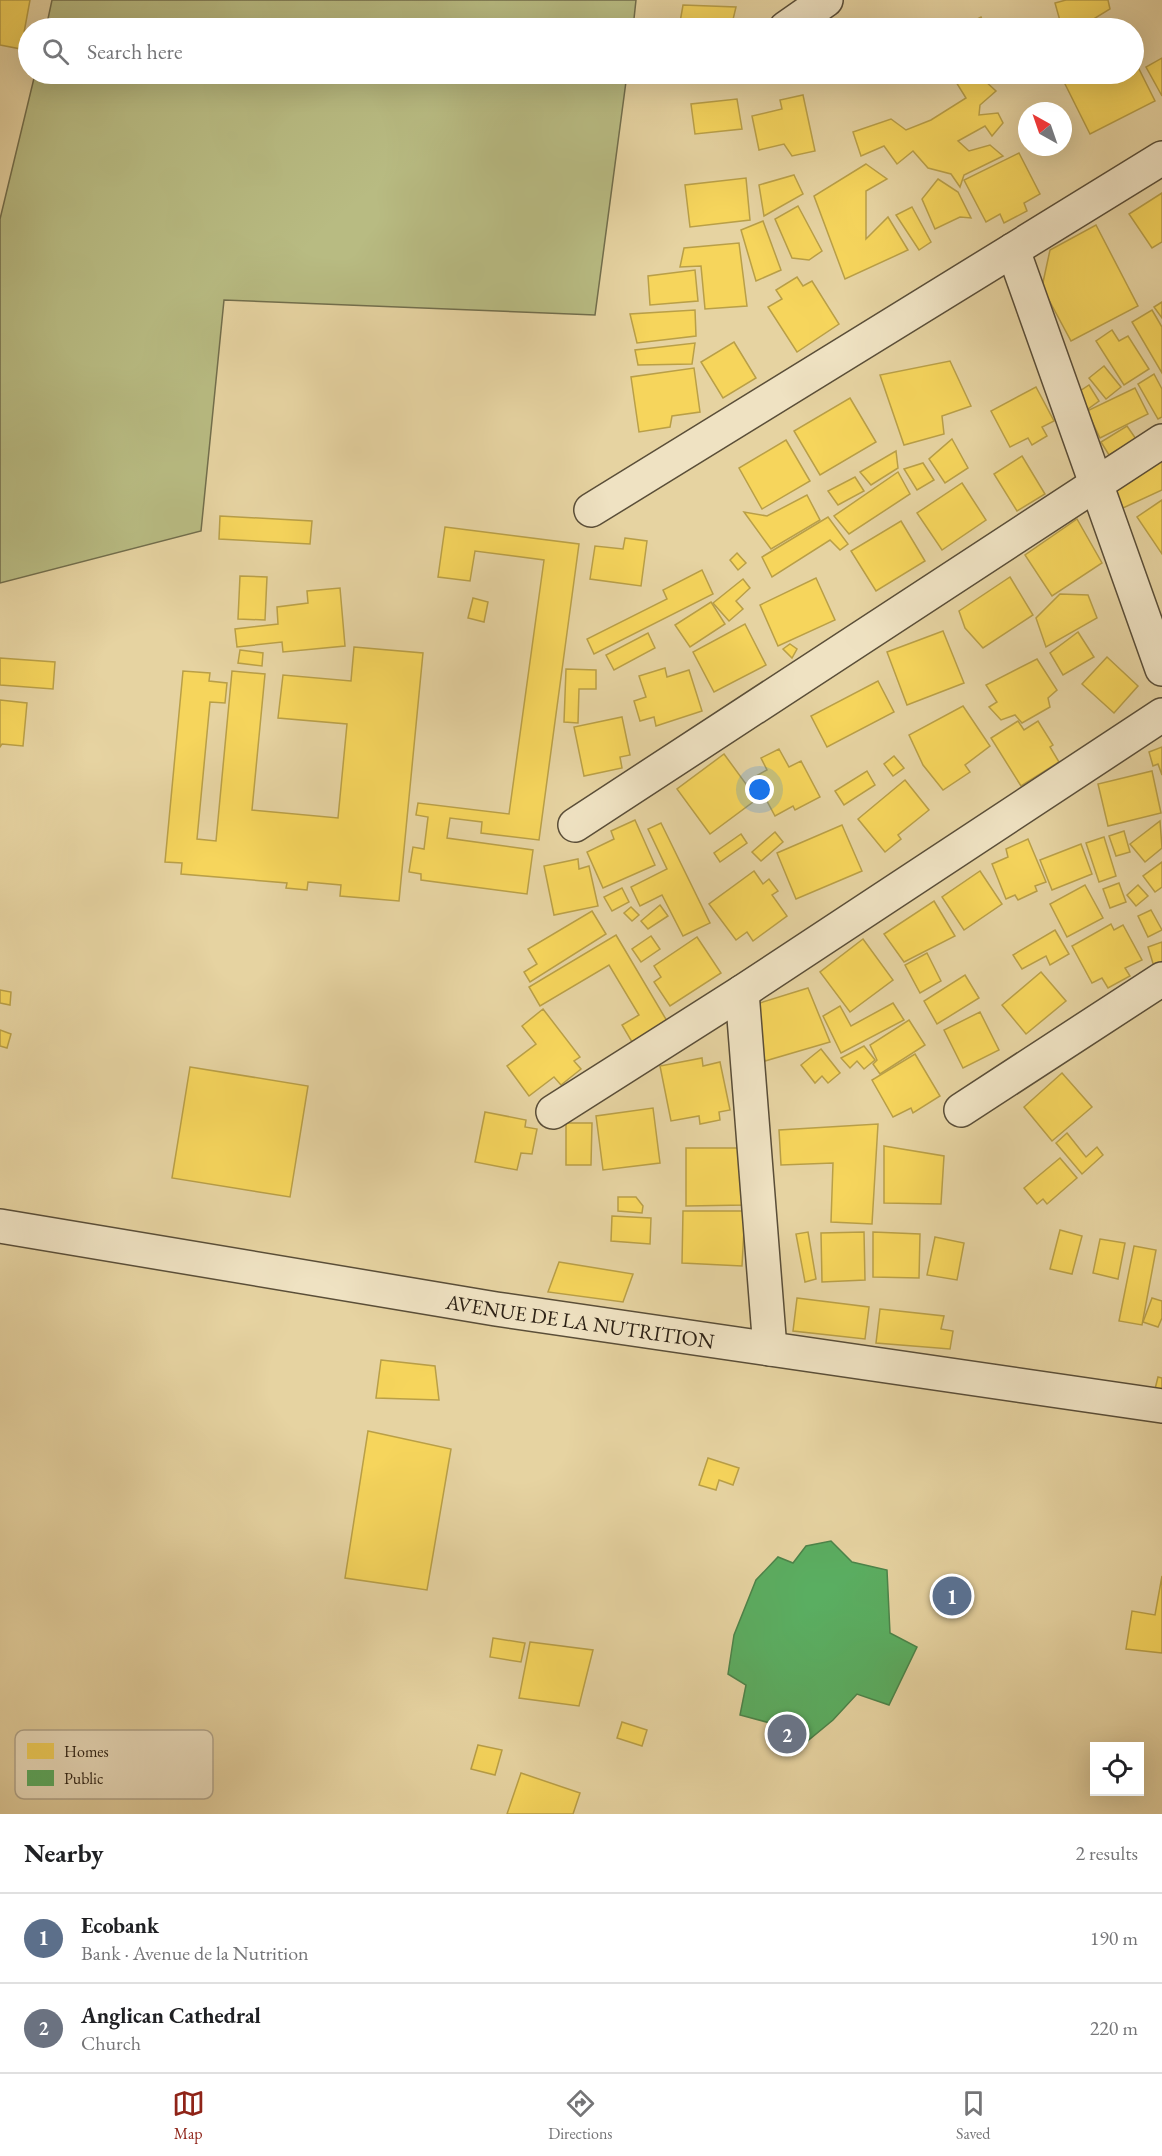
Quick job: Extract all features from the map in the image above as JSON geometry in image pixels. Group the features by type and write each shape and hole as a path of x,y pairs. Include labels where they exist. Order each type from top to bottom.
{"street":[{"path":"800,18 826,0"},
{"path":"591,510 1162,158"},
{"path":"1014,250 1162,669"},
{"path":"575,825 1162,441"},
{"path":"553,1112 742,992 1162,715"},
{"path":"961,1110 1162,979"},
{"path":"742,992 770,1349"},
{"name":"AVENUE DE LA NUTRITION","path":"0,1226 496,1309 1162,1406"}],"green space":[{"path":"52,0 636,0 634,18 48,18"},
{"path":"33,84 626,84 595,315 224,300 201,531 0,583 0,219"}],"building: Homes":[{"path":"0,0 30,0 27,18 18,18 18,48 0,45"},
{"path":"1066,0 1108,0 1110,9 1095,18 1059,18 1055,3"},
{"path":"683,5 736,7 733,18 681,18"},
{"path":"1162,58 1162,96 1146,67"},
{"path":"1144,79 1155,101 1090,134 1065,84 1144,84"},
{"path":"957,84 988,84 996,91 980,105 979,115 998,113 1003,123 992,136 985,126 958,141 969,151 990,145 1003,156 964,175 960,187 951,174 928,168 913,151 897,164 884,146 861,156 853,132 891,119 906,130 931,120 966,98"},
{"path":"803,95 815,151 792,156 784,144 759,150 752,116 782,109 780,100"},
{"path":"737,99 742,129 695,134 691,104"},
{"path":"1018,153 1040,194 1024,203 1027,211 1004,223 1000,214 986,222 964,180"},
{"path":"866,164 887,179 866,191 866,239 888,217 908,250 845,279 814,196"},
{"path":"794,175 803,194 764,216 759,185"},
{"path":"746,178 750,220 690,227 685,185"},
{"path":"938,179 958,192 971,218 960,217 935,229 922,199"},
{"path":"1162,193 1162,242 1152,248 1129,214"},
{"path":"798,206 822,251 809,260 792,258 775,219"},
{"path":"912,207 931,242 919,250 896,215"},
{"path":"763,221 781,270 756,281 741,230"},
{"path":"1096,225 1138,306 1071,341 1042,287 1050,250"},
{"path":"739,243 747,306 705,309 701,266 680,267 684,248"},
{"path":"695,270 698,301 650,305 648,276"},
{"path":"797,277 803,286 812,281 839,324 797,352 768,307 782,299 776,290"},
{"path":"1162,302 1162,318 1154,307"},
{"path":"695,310 696,336 637,343 630,314"},
{"path":"1152,310 1162,327 1162,373 1132,322"},
{"path":"1112,330 1119,341 1128,336 1149,369 1124,385 1096,341"},
{"path":"734,342 756,378 723,398 701,362"},
{"path":"695,343 692,364 638,365 635,350"},
{"path":"950,361 971,406 942,416 944,434 904,445 880,375"},
{"path":"1104,366 1121,387 1106,399 1089,378"},
{"path":"694,368 700,412 672,416 670,427 639,432 631,377"},
{"path":"1154,374 1162,389 1162,417 1158,419 1138,384"},
{"path":"1089,385 1099,401 1088,409 1077,393"},
{"path":"1036,387 1054,421 1042,427 1047,436 1032,445 1028,438 1010,447 991,411"},
{"path":"1135,388 1148,414 1100,438 1087,411"},
{"path":"850,398 876,442 820,475 794,431"},
{"path":"1127,426 1136,439 1109,455 1101,442"},
{"path":"952,439 968,468 945,483 929,459"},
{"path":"786,440 810,481 762,509 739,468"},
{"path":"896,451 898,468 871,485 860,472"},
{"path":"1022,456 1045,494 1017,511 994,474"},
{"path":"1162,459 1162,490 1123,508 1112,482"},
{"path":"923,463 934,480 917,490 904,469"},
{"path":"898,472 910,494 849,534 834,516"},
{"path":"855,477 864,491 838,505 828,491"},
{"path":"962,483 986,520 942,550 917,513"},
{"path":"807,495 820,520 771,549 744,512 767,516"},
{"path":"1162,500 1162,554 1137,517"},
{"path":"220,516 312,521 310,544 219,539"},
{"path":"828,517 848,544 840,550 830,540 772,577 762,557"},
{"path":"1077,519 1102,563 1052,596 1025,555"},
{"path":"901,521 925,561 876,591 851,551"},
{"path":"445,527 579,544 539,840 481,833 482,822 450,818 447,838 533,850 527,894 421,880 421,874 409,872 413,847 424,849 428,817 416,815 418,803 509,814 544,560 475,551 470,581 438,577"},
{"path":"625,538 647,541 641,586 590,579 595,546 623,549"},
{"path":"737,553 746,563 738,570 730,560"},
{"path":"702,570 713,594 594,654 587,639 667,599 663,590"},
{"path":"240,576 267,577 265,620 238,619"},
{"path":"1010,577 1033,615 983,648 965,628 959,611"},
{"path":"816,578 835,620 778,646 760,605"},
{"path":"743,579 750,588 736,601 743,609 729,621 713,603"},
{"path":"340,588 345,646 283,652 282,642 237,647 235,629 278,624 277,607 308,603 307,591"},
{"path":"1060,594 1088,595 1097,618 1046,647 1036,618"},
{"path":"473,598 488,602 484,622 468,618"},
{"path":"711,602 725,624 690,647 675,625"},
{"path":"745,624 766,665 714,692 693,652"},
{"path":"943,631 964,683 907,705 887,652"},
{"path":"1078,632 1094,657 1063,675 1050,653"},
{"path":"648,633 655,648 614,670 606,655"},
{"path":"790,644 797,649 792,658 783,649"},
{"path":"354,647 423,653 399,901 340,896 341,885 308,882 307,890 286,888 287,883 181,874 182,863 165,862 183,671 210,673 209,681 227,683 225,703 210,702 197,839 216,841 232,671 265,674 252,810 338,818 347,724 278,718 283,675 351,681"},
{"path":"240,650 263,653 262,666 238,663"},
{"path":"1107,657 1138,686 1114,713 1082,684"},
{"path":"0,658 55,662 53,689 0,685"},
{"path":"1037,659 1057,690 1048,698 1050,707 1022,723 1015,715 1001,720 989,707 997,702 986,685"},
{"path":"665,668 667,677 689,670 702,711 656,726 654,717 640,721 634,701 646,697 639,676"},
{"path":"566,669 596,670 596,689 579,689 578,723 564,722"},
{"path":"878,681 894,712 827,747 811,716"},
{"path":"0,700 27,703 23,746 2,744 0,747"},
{"path":"963,706 990,746 965,765 970,772 943,790 923,765 909,735"},
{"path":"622,717 630,755 620,757 622,768 584,776 574,727"},
{"path":"1018,721 1024,730 1038,721 1053,745 1050,747 1059,762 1021,786 991,738"},
{"path":"1162,747 1162,775 1158,764 1153,766 1149,752"},
{"path":"779,749 789,767 801,761 820,797 795,810 793,806 775,816 754,777 767,770 761,758"},
{"path":"724,754 757,799 710,834 677,789"},
{"path":"894,756 904,768 893,776 884,764"},
{"path":"867,771 875,785 844,805 835,791"},
{"path":"1152,771 1161,813 1108,826 1098,784"},
{"path":"905,780 929,810 898,835 901,839 885,852 858,819"},
{"path":"635,820 655,865 603,888 587,852 614,839 611,831"},
{"path":"1160,821 1162,848 1145,862 1130,844"},
{"path":"661,823 710,923 683,936 662,895 640,906 631,887 667,869 648,829"},
{"path":"842,825 862,871 796,899 777,853"},
{"path":"1124,831 1130,852 1116,856 1109,836"},
{"path":"775,832 783,842 761,861 752,852"},
{"path":"741,834 747,843 720,862 714,853"},
{"path":"1104,837 1116,876 1099,882 1086,843"},
{"path":"1028,839 1046,882 1035,886 1037,891 1018,900 1015,895 1006,899 992,864 1008,857 1006,849"},
{"path":"1081,844 1092,874 1052,890 1040,860"},
{"path":"578,859 579,869 589,866 598,906 554,915 544,866"},
{"path":"1162,862 1162,887 1155,892 1143,876"},
{"path":"754,871 763,884 769,879 778,891 772,895 787,916 753,941 747,932 736,940 709,904"},
{"path":"980,871 1002,904 964,930 942,897"},
{"path":"1119,883 1126,902 1110,908 1103,889"},
{"path":"1085,885 1103,918 1067,937 1050,904"},
{"path":"1138,885 1148,896 1136,906 1127,895"},
{"path":"622,888 629,902 612,911 604,897"},
{"path":"934,901 955,936 904,962 884,934"},
{"path":"660,905 668,916 648,929 641,921"},
{"path":"631,907 639,915 632,921 624,913"},
{"path":"1151,910 1162,930 1148,937 1138,916"},
{"path":"592,911 606,934 530,982 524,972 537,964 528,949"},
{"path":"1111,924 1114,930 1123,925 1142,960 1125,968 1130,976 1108,988 1102,978 1092,983 1072,946"},
{"path":"1055,930 1069,954 1050,965 1046,956 1022,969 1013,955"},
{"path":"616,935 667,1021 632,1042 622,1025 639,1015 609,965 540,1006 529,987"},
{"path":"651,936 660,949 641,962 632,949"},
{"path":"697,937 721,973 670,1006 654,982 661,977 654,966"},
{"path":"863,939 893,980 850,1012 820,972"},
{"path":"1162,942 1162,967 1155,970 1148,947"},
{"path":"927,953 941,981 920,993 905,965"},
{"path":"1041,972 1066,1001 1026,1034 1002,1005"},
{"path":"965,975 979,998 937,1024 924,1001"},
{"path":"808,988 830,1042 765,1061 747,1007"},
{"path":"0,990 11,992 10,1005 0,1003"},
{"path":"893,1003 904,1020 841,1053 823,1016 840,1006 851,1026"},
{"path":"543,1009 580,1057 574,1061 581,1069 561,1085 554,1077 529,1096 507,1066 536,1044 522,1026"},
{"path":"980,1012 999,1050 963,1068 944,1030"},
{"path":"909,1020 925,1045 880,1074 873,1064 877,1060 870,1045"},
{"path":"0,1030 11,1034 7,1048 0,1046"},
{"path":"864,1046 875,1060 864,1069 857,1061 850,1068 841,1058"},
{"path":"821,1049 840,1073 828,1083 822,1076 815,1083 801,1065"},
{"path":"915,1054 940,1096 913,1113 911,1108 893,1117 872,1080"},
{"path":"702,1058 703,1066 720,1062 730,1110 719,1112 720,1120 700,1124 699,1116 671,1121 660,1066"},
{"path":"190,1067 308,1086 290,1197 172,1178"},
{"path":"1062,1073 1092,1107 1052,1141 1024,1107"},
{"path":"653,1108 660,1163 603,1170 596,1116"},
{"path":"485,1112 526,1120 525,1127 537,1129 532,1154 521,1153 517,1170 475,1162"},
{"path":"566,1123 592,1123 591,1165 566,1165"},
{"path":"878,1124 872,1224 831,1222 833,1163 781,1165 779,1130"},
{"path":"1067,1133 1086,1157 1097,1147 1103,1155 1082,1174 1056,1143"},
{"path":"884,1146 944,1156 941,1204 884,1203"},
{"path":"686,1148 746,1148 746,1205 686,1206"},
{"path":"1060,1158 1077,1178 1047,1204 1043,1199 1037,1204 1024,1188"},
{"path":"618,1197 636,1197 643,1206 642,1213 618,1211"},
{"path":"683,1211 745,1211 742,1266 682,1263"},
{"path":"612,1216 651,1218 650,1244 611,1241"},
{"path":"1060,1230 1082,1236 1072,1274 1050,1269"},
{"path":"808,1232 816,1279 805,1282 796,1234"},
{"path":"864,1232 865,1280 822,1282 821,1233"},
{"path":"873,1232 920,1234 919,1278 873,1277"},
{"path":"935,1237 964,1243 957,1280 927,1275"},
{"path":"1100,1239 1125,1243 1118,1279 1093,1273"},
{"path":"1134,1246 1156,1250 1142,1325 1119,1321"},
{"path":"559,1262 633,1274 623,1302 548,1292"},
{"path":"797,1298 869,1307 865,1339 793,1331"},
{"path":"1152,1298 1162,1301 1162,1318 1158,1327 1143,1322"},
{"path":"880,1309 944,1316 941,1329 953,1331 950,1349 876,1343"},
{"path":"381,1360 435,1366 439,1400 376,1398"},
{"path":"1158,1377 1162,1378 1162,1395 1154,1393"},
{"path":"368,1431 451,1449 427,1590 345,1578"},
{"path":"708,1458 739,1468 733,1485 719,1480 716,1490 699,1485"},
{"path":"1162,1576 1162,1653 1126,1649 1132,1611 1155,1615"},
{"path":"493,1638 525,1643 521,1662 490,1657"},
{"path":"530,1642 593,1650 579,1706 519,1698"},
{"path":"622,1722 647,1730 642,1746 617,1738"},
{"path":"478,1745 502,1750 495,1775 471,1769"},
{"path":"521,1773 580,1793 573,1814 507,1814"}],"building: Public":[{"path":"831,1541 852,1562 887,1570 890,1633 917,1647 889,1705 857,1694 833,1720 805,1743 770,1723 740,1715 746,1685 728,1674 734,1635 756,1580 778,1557 793,1563 806,1546"}],"place":[{"name":"Ecobank","path":"952,1596"},
{"name":"Anglican Cathedral","path":"787,1734"}]}
